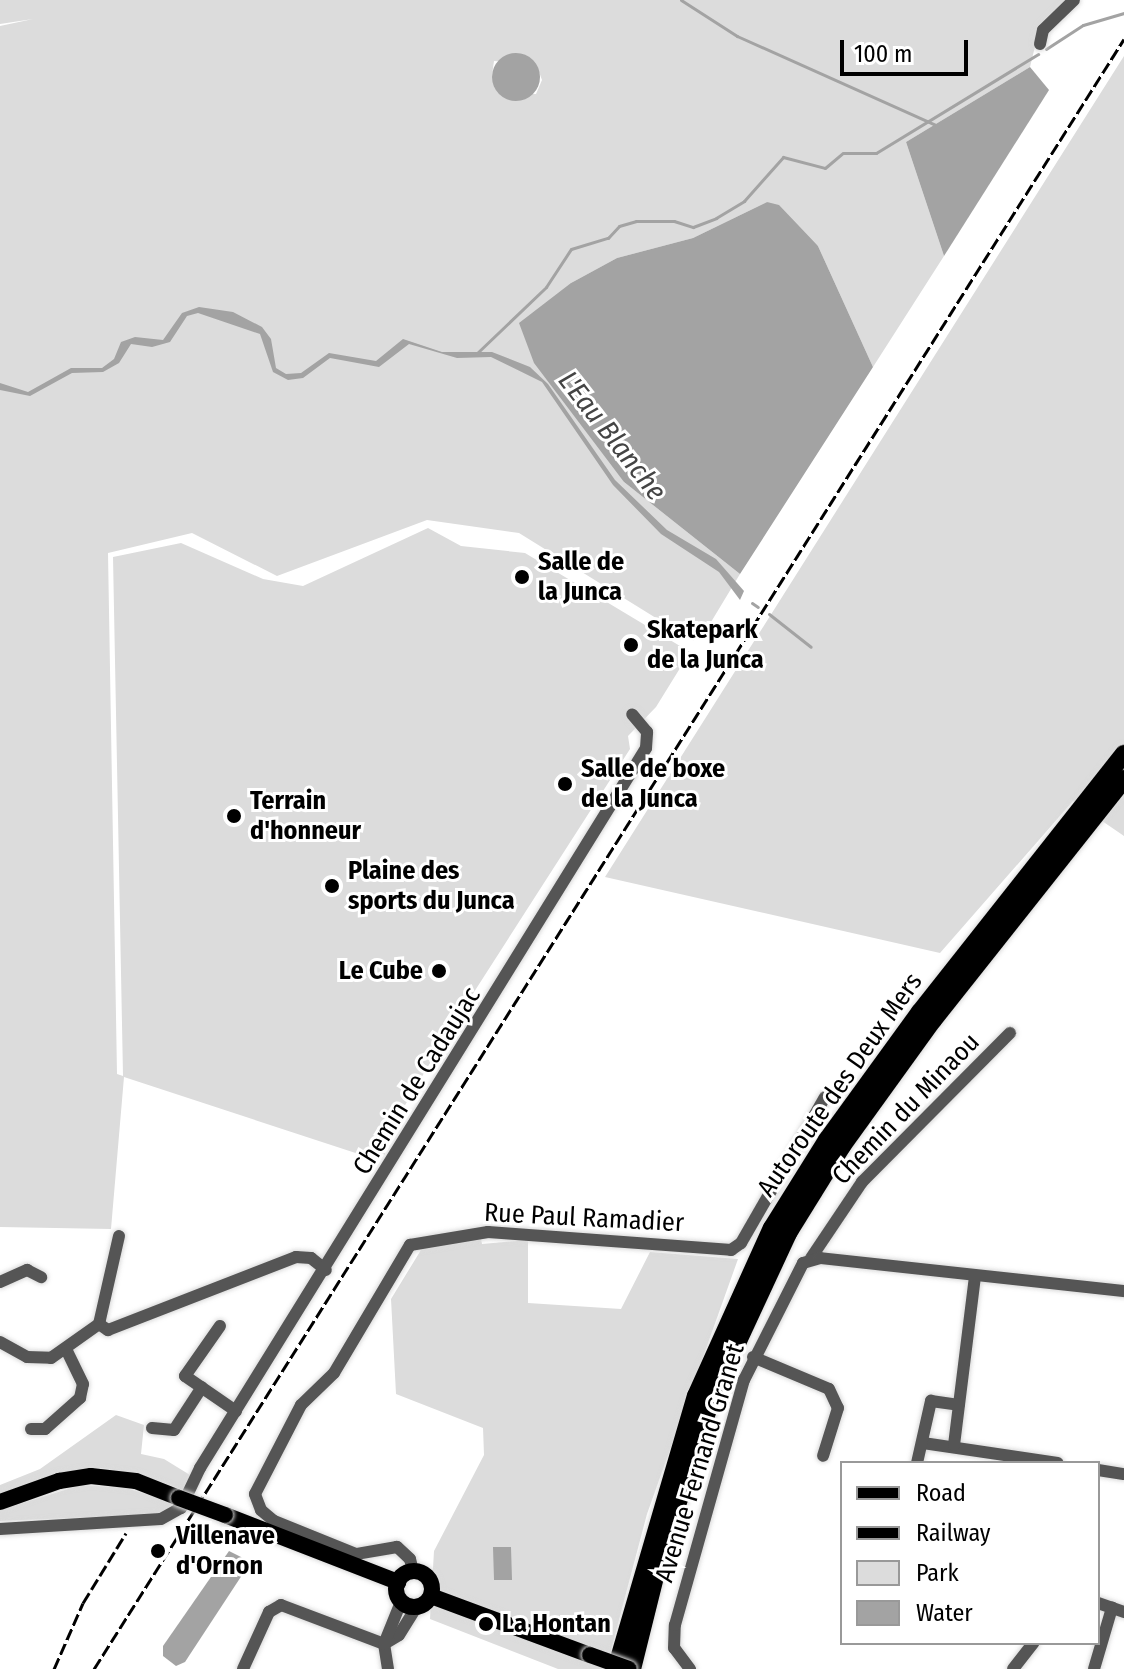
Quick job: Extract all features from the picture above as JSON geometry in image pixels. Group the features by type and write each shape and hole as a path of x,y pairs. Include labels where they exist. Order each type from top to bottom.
{"highway":[{"name":"Autoroute des Deux Mers","path":"616,1669 696,1396 772,1228 827,1140 912,1023 1124,754"},
{"name":"Autoroute des Deux Mers","path":"631,1669 659,1561 712,1397 788,1233 842,1146 925,1031 1124,779"}],"main road":[{"path":"0,1502 59,1481 91,1476 136,1481 398,1582 408,1605 431,1596 631,1669"},
{"path":"398,1582 413,1571 428,1577 431,1596"}],"street":[{"path":"1040,44 1043,30 1074,0"},
{"name":"Chemin de Cadaujac","path":"0,1529 168,1517 185,1502 200,1468 326,1270 646,748 647,732 632,714"},
{"name":"Chemin du Minaou","path":"811,1258 862,1182 1010,1033"},
{"name":"Rue Paul Ramadier","path":"413,1571 410,1559 397,1547 356,1554 274,1521 261,1510 255,1494 301,1405 338,1367 410,1245 418,1240 512,1232 731,1250 741,1243 825,1097"},
{"path":"0,1328 1,1342 33,1358 67,1351 99,1324 119,1236"},
{"path":"99,1324 120,1328 296,1257 311,1258 326,1270"},
{"path":"811,1258 1124,1291"},
{"name":"Avenue Fernand Granet","path":"690,1669 675,1652 673,1632 753,1357 787,1285 811,1258"},
{"path":"0,1282 27,1270 41,1277"},
{"path":"954,1445 975,1276"},
{"path":"220,1326 185,1376 236,1411"},
{"path":"31,1429 45,1429 72,1411 80,1398 83,1384 67,1351"},
{"path":"753,1357 829,1389 838,1408 823,1456"},
{"path":"152,1428 174,1430 202,1387"},
{"path":"918,1461 931,1401 959,1405"},
{"path":"923,1443 954,1445 1045,1461"},
{"path":"1100,1470 1124,1474"},
{"path":"243,1669 269,1612 281,1605 384,1644"},
{"path":"388,1669 384,1644 408,1605"},
{"path":"1094,1669 1118,1610"},
{"path":"1013,1669 1031,1645"}],"green space":[{"path":"0,0 1066,0 1039,30 1030,67 906,142 944,256 873,367 818,246 767,202 693,238 617,258 571,283 624,482 740,574 705,632 693,641 519,533 427,520 277,576 192,533 108,553 117,1074 123,1076 113,557 181,543 263,579 303,586 428,528 461,546 525,553 690,652 656,707 628,736 630,749 449,1031 382,1144 385,1154 380,1161 124,1077 111,1229 0,1227 0,26 33,19 0,24","holes":["494,61 536,64 542,80 536,94 499,92 492,75"]},
{"path":"1124,56 1124,836 1073,801 940,953 605,877"},
{"path":"481,1239 482,1244 528,1240 528,1303 621,1309 650,1252 738,1259 647,1514 606,1669 558,1669 430,1619 434,1551 484,1455 483,1428 396,1394 391,1299 424,1245"},
{"path":"116,1415 144,1425 141,1454 164,1459 190,1475 184,1490 138,1474 102,1468 65,1472 0,1495 0,1485 40,1469"},
{"path":"81,1485 126,1488 175,1503 159,1514 0,1521 0,1510"}],"water":[{"path":"516,53 533,60 540,77 533,94 516,101 499,94 492,77 499,60"},
{"path":"1030,67 1049,90 944,256 906,142"},
{"path":"767,202 779,205 818,246 873,367 740,574 624,482 534,363 519,323 571,283 617,258 693,238"},
{"path":"199,307 233,312 262,327 271,339 276,368 286,374 301,373 329,353 376,361 403,339 442,352 492,352 530,367 548,384 615,480 667,530 716,559 744,591 740,600 719,572 661,534 613,485 542,382 491,357 457,358 409,344 379,367 330,358 303,378 288,380 273,372 260,334 198,313 187,316 170,342 152,347 131,344 119,363 103,372 72,373 30,396 0,390 0,383 28,392 71,368 102,368 114,359 121,342 135,337 163,340 182,313"},
{"path":"493,1547 511,1547 512,1580 494,1580"},
{"path":"229,1551 245,1559 246,1569 185,1662 176,1666 163,1656 163,1646"}],"waterway":[{"path":"681,0 737,36 936,125"},
{"name":"L'Eau Blanche","path":"1046,49 1083,25 1124,13"},
{"name":"L'Eau Blanche","path":"476,354 546,287 571,249 608,238 619,226 636,221 674,221 693,227 716,218 744,201 783,157 825,168 843,153 876,153 1038,54"},
{"name":"L'Eau Blanche","path":"752,603 758,607"},
{"name":"L'Eau Blanche","path":"769,614 811,647"}],"railway":[{"path":"94,1669 1124,39"},
{"path":"54,1669 83,1603 126,1533"}],"place":[{"name":"Salle de la Junca","path":"522,577"},
{"name":"Skatepark de la Junca","path":"631,645"},
{"name":"Salle de boxe de la Junca","path":"565,784"},
{"name":"Terrain d'honneur","path":"234,816"},
{"name":"Plaine des sports du Junca","path":"332,886"},
{"name":"Le Cube","path":"439,971"},
{"name":"Villenave d'Ornon","path":"158,1551"},
{"name":"La Hontan","path":"486,1624"}]}
